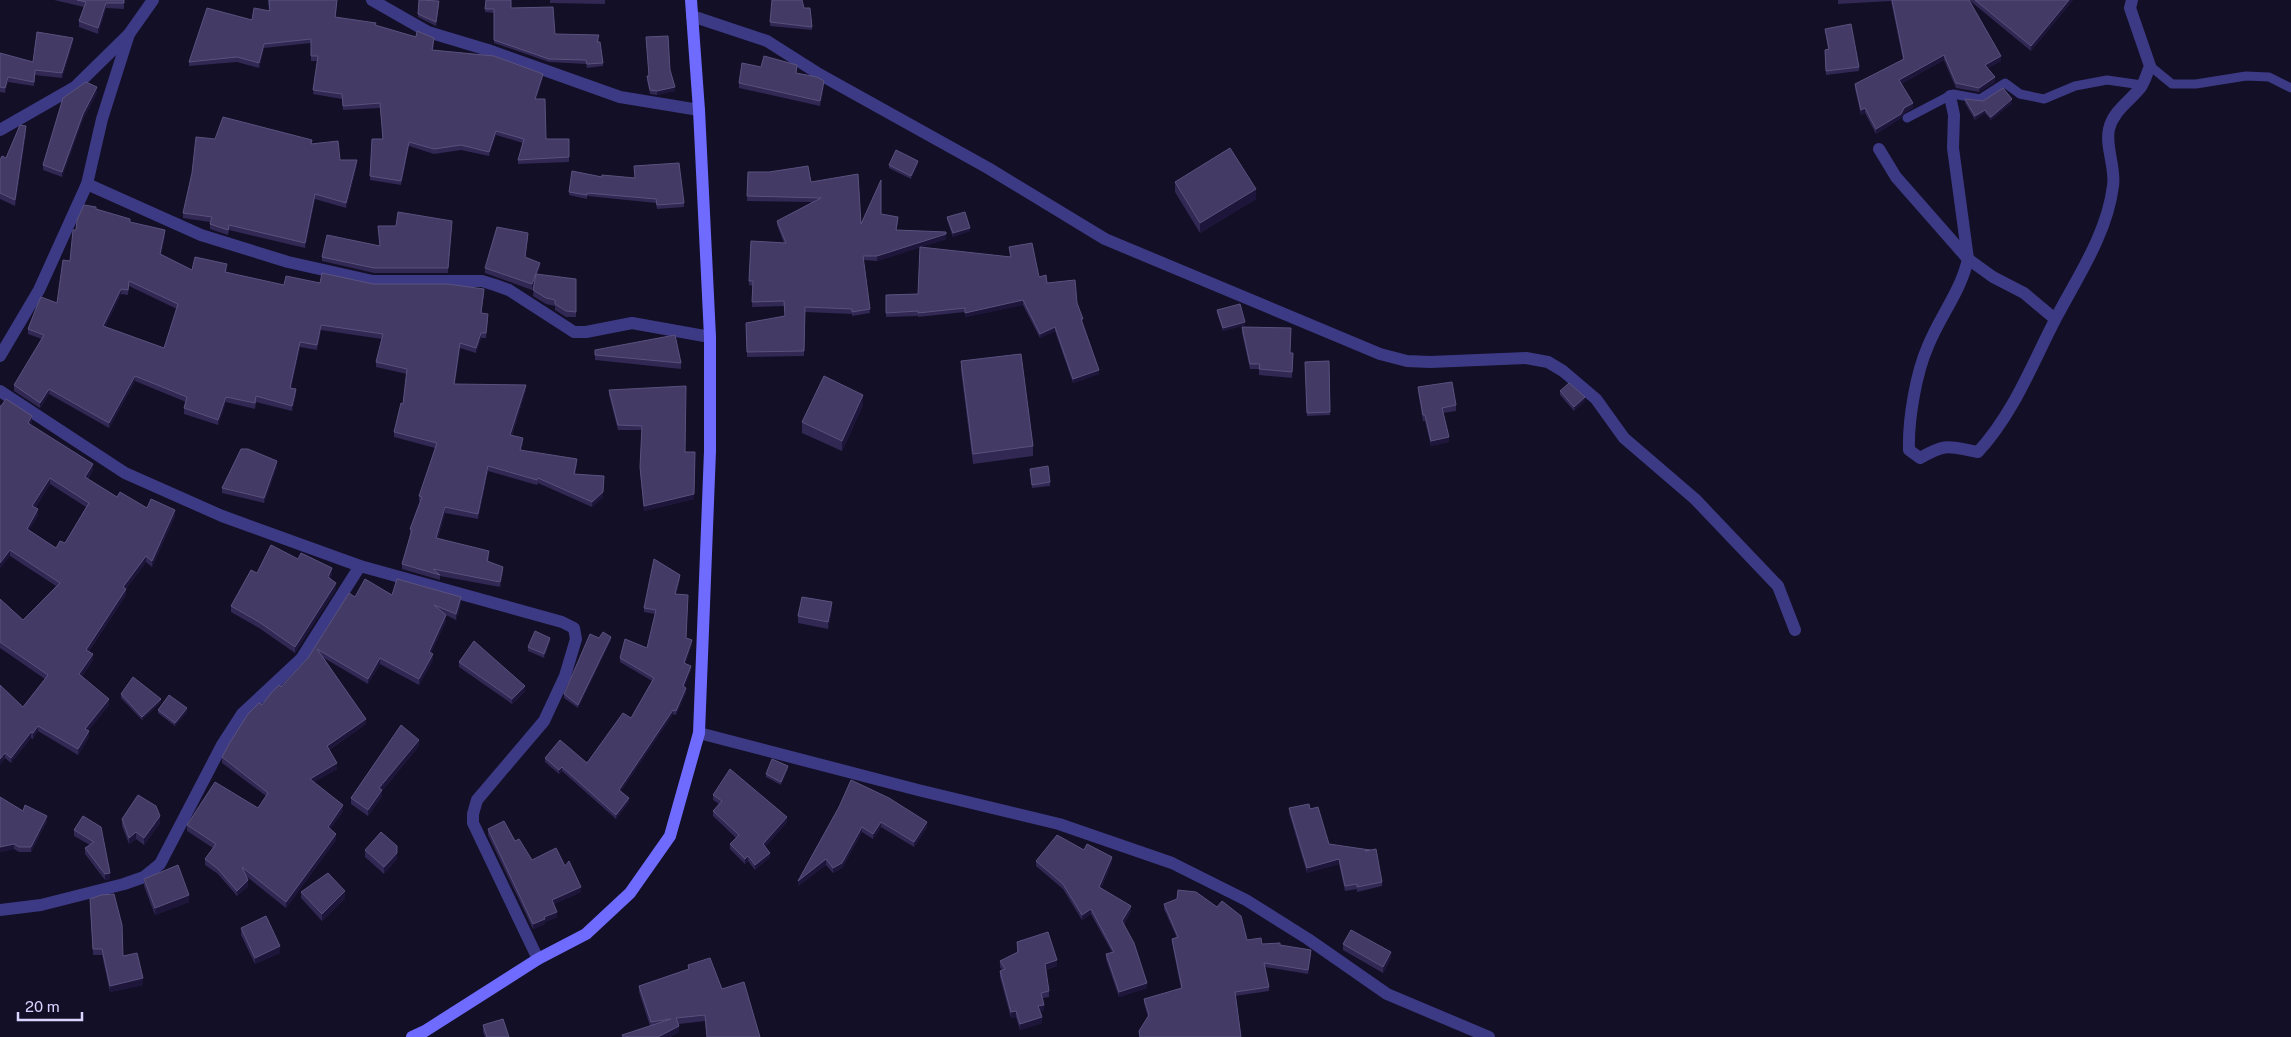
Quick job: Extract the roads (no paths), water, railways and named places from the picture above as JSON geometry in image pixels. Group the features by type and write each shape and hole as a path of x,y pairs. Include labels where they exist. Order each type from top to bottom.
{"main road":[{"path":"412,1037 425,1031 538,960 586,934 630,893 670,836 699,733 710,451 710,337 699,110 691,0"}],"street":[{"path":"0,130 75,87 129,34 153,0"},
{"path":"372,0 428,32 488,50 620,97 699,110"},
{"path":"1950,96 1954,115 1953,148 1968,259 1964,275 1927,347 1913,399 1909,450 1920,458 1938,447 1956,446 1978,452 1991,438 2011,408 2094,249 2108,212 2114,184 2109,130 2116,114 2142,85 2150,66 2130,8 2132,0"},
{"path":"692,16 767,41 819,74 988,168 1105,239 1380,354 1407,361 1430,362 1526,358 1548,362 1563,371 1596,399 1624,438 1695,499 1733,537 1778,586 1795,630"},
{"path":"0,356 39,290 87,184 102,119 129,34"},
{"path":"1879,149 1896,176 1968,259 1993,277 2024,293 2056,319"},
{"path":"87,184 201,236 288,262 373,280 482,281 509,290 574,332 586,332 632,323 710,337"},
{"path":"0,391 125,473 222,516 360,566 562,622 574,628 576,639 565,676 544,722 477,800 473,814 473,823 538,960"},
{"path":"0,910 41,905 124,884 144,877 160,864 222,745 242,714 301,659 360,566"},
{"path":"699,733 918,790 1059,824 1172,863 1246,900 1308,939 1387,994 1488,1037"}],"lane":[{"path":"2150,66 2172,84 2196,84 2246,76 2269,76 2291,88"},
{"path":"1907,118 1952,94 1980,98 2005,83 2020,94 2044,99 2075,86 2107,80 2142,85"}]}
